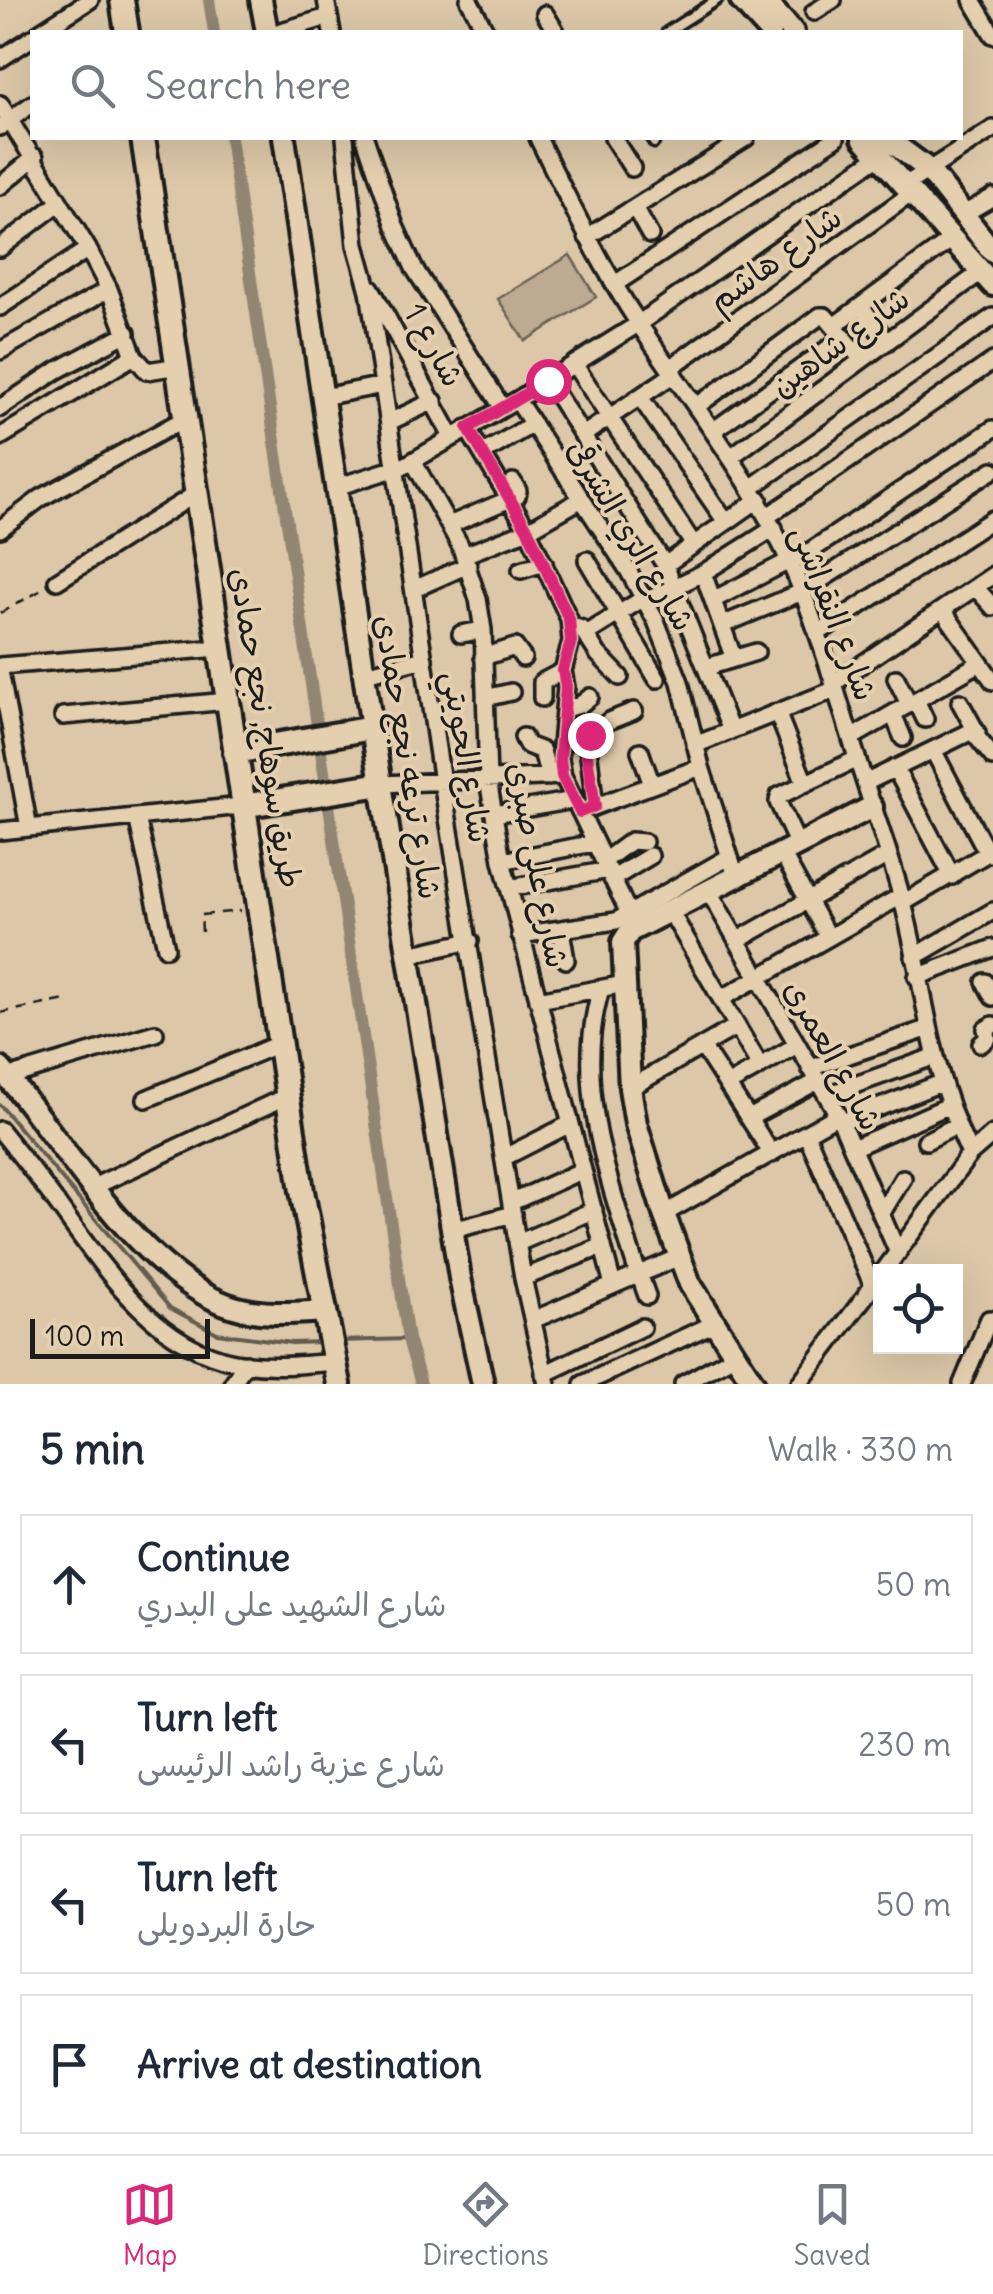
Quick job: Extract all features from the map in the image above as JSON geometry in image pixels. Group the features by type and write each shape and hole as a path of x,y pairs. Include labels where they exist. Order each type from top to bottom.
{"main road":[{"path":"122,0 127,30"},
{"name":"طريق سوهاج, نجع حمادى","path":"143,140 287,1096 332,1347"},
{"path":"235,752 372,728"},
{"path":"242,806 382,784"}],"street":[{"path":"43,30 90,0"},
{"path":"261,0 266,30"},
{"path":"741,0 789,30"},
{"path":"814,12 833,0"},
{"path":"972,0 993,35"},
{"path":"476,2 485,30"},
{"path":"544,14 555,30"},
{"path":"284,30 329,16"},
{"path":"0,59 30,39"},
{"path":"0,104 4,123 35,158 88,250 109,290 134,356 147,371 178,366"},
{"path":"4,123 30,105"},
{"name":"شارع هاشم","path":"582,435 640,397 928,170 993,130"},
{"name":"شارع ترعه نجع حمادى","path":"284,140 408,955 482,1384"},
{"name":"شارع الحويتي","path":"345,140 356,245 367,280 442,782 523,1278 546,1379"},
{"name":"شارع الري الشرقى","path":"366,140 414,268 510,404 533,424 645,599 673,661 732,867"},
{"name":"شارع النقراشى","path":"539,140 587,236 638,324 732,456 790,563 818,633 902,899 933,1057 948,1106 970,1154"},
{"path":"615,140 632,168"},
{"path":"587,236 743,140"},
{"path":"615,284 833,140"},
{"path":"882,147 928,170 988,245"},
{"path":"882,147 908,189 987,278"},
{"path":"336,486 396,470 548,381 638,324 882,147"},
{"path":"0,186 35,158"},
{"path":"964,214 993,196"},
{"path":"0,248 59,203"},
{"path":"636,208 650,235"},
{"path":"714,430 839,331 861,306 957,246 988,245"},
{"path":"0,307 88,250"},
{"name":"شارع شاهين","path":"732,456 887,342 987,278"},
{"name":"شارع 1","path":"367,280 452,438"},
{"path":"0,351 109,290"},
{"path":"861,306 887,342"},
{"path":"697,406 820,316 825,316 862,360"},
{"path":"665,564 726,522 755,493 993,317"},
{"path":"0,408 56,371 127,334"},
{"path":"0,437 134,356"},
{"path":"586,634 645,599 703,573 993,361"},
{"path":"574,364 694,544"},
{"path":"548,381 665,564 731,731"},
{"path":"324,397 383,385"},
{"path":"640,397 726,522"},
{"path":"389,422 434,401"},
{"path":"0,529 41,498 186,418"},
{"path":"483,454 533,424"},
{"path":"468,428 528,530 570,625 556,777"},
{"path":"713,600 790,563 993,428"},
{"name":"شارع على صبرى","path":"412,462 466,560 478,599 488,780 502,861 613,1285"},
{"path":"722,625 802,592 993,470"},
{"path":"449,526 511,500 518,494 513,482"},
{"path":"58,582 198,493"},
{"path":"414,589 582,499"},
{"path":"818,633 993,519"},
{"path":"587,560 657,679"},
{"path":"521,570 544,563"},
{"path":"703,573 734,659"},
{"path":"696,745 835,686 993,576"},
{"path":"976,588 993,606"},
{"path":"944,612 993,682"},
{"path":"570,625 580,627 620,677"},
{"path":"461,634 482,630"},
{"path":"484,657 515,646 523,658"},
{"path":"29,828 0,668 220,648"},
{"path":"706,667 756,652"},
{"path":"365,674 424,659"},
{"path":"851,738 980,663"},
{"path":"542,698 542,682 563,670"},
{"path":"896,678 925,719"},
{"path":"485,698 510,692 512,710"},
{"path":"564,710 590,697"},
{"path":"63,716 228,701"},
{"path":"960,702 993,757"},
{"path":"633,922 594,843 583,806 587,740 609,721 634,711"},
{"path":"777,712 806,782"},
{"path":"893,714 902,738"},
{"path":"865,783 972,730 977,733"},
{"path":"523,737 527,745 542,751 556,777 583,806"},
{"path":"721,999 990,852 933,750"},
{"path":"640,751 652,785"},
{"path":"828,938 808,900 778,799 857,759"},
{"path":"494,814 583,806 701,767"},
{"path":"895,768 952,876"},
{"path":"382,784 556,777"},
{"path":"0,832 242,806"},
{"path":"754,1384 695,1294 664,1214 636,1124 630,1088 622,942 633,922 732,867 790,849 872,807"},
{"path":"137,817 166,948"},
{"path":"502,861 594,843"},
{"path":"508,888 608,870 647,849"},
{"path":"738,940 888,855"},
{"path":"520,936 633,922 670,911 708,890 732,867"},
{"name":"شارع العمرى","path":"708,890 840,1118 898,1253"},
{"path":"670,911 760,1066"},
{"path":"914,957 993,911"},
{"path":"561,930 566,960"},
{"path":"408,955 470,941"},
{"path":"918,977 992,950"},
{"path":"985,982 993,997"},
{"path":"538,1000 625,984"},
{"path":"601,988 591,1044 595,1108 609,1178 647,1296"},
{"path":"981,1044 988,1038 986,1029 993,1025"},
{"path":"630,1088 737,1026"},
{"path":"748,1118 927,1029"},
{"path":"154,1033 4,1072 93,1187 142,1242 198,1292 332,1347"},
{"path":"146,1099 280,1043"},
{"path":"727,1085 797,1045"},
{"path":"702,1046 772,1154"},
{"path":"818,1081 933,1057"},
{"path":"664,1214 806,1133 941,1083"},
{"path":"93,1187 287,1096"},
{"path":"853,1148 948,1106"},
{"path":"505,1157 570,1124"},
{"path":"926,1141 956,1126"},
{"path":"0,1130 99,1264 130,1298 178,1339 230,1361 282,1366 332,1347"},
{"path":"806,1133 873,1266"},
{"path":"890,1264 970,1154 992,1137"},
{"path":"453,1230 513,1208 583,1170"},
{"path":"881,1214 902,1178"},
{"path":"518,1243 594,1210"},
{"path":"523,1278 603,1246"},
{"path":"532,1320 679,1257"},
{"path":"799,1384 873,1286"},
{"path":"962,1384 988,1319"},
{"path":"583,1384 713,1324"},
{"path":"546,1379 642,1327"},
{"path":"683,1384 734,1356"},
{"path":"232,1384 246,1363"}],"lane":[{"path":"669,30 717,0"}],"path":[{"path":"0,613 58,582"},
{"path":"202,932 202,915 262,910"},
{"path":"0,1013 65,1000"}],"shaded area":[{"path":"570,255 596,297 525,341 498,299"}],"waterway":[{"path":"209,0 214,30"},
{"path":"230,140 408,1339 421,1384"},
{"path":"0,1105 170,1308 217,1333 292,1343 324,1342"},
{"path":"338,1341 408,1339"}],"route":[{"path":"548,381 468,428 528,530 569,619 571,641 563,670 566,687 560,758 562,776 580,812 595,806 586,749 590,735"}]}
